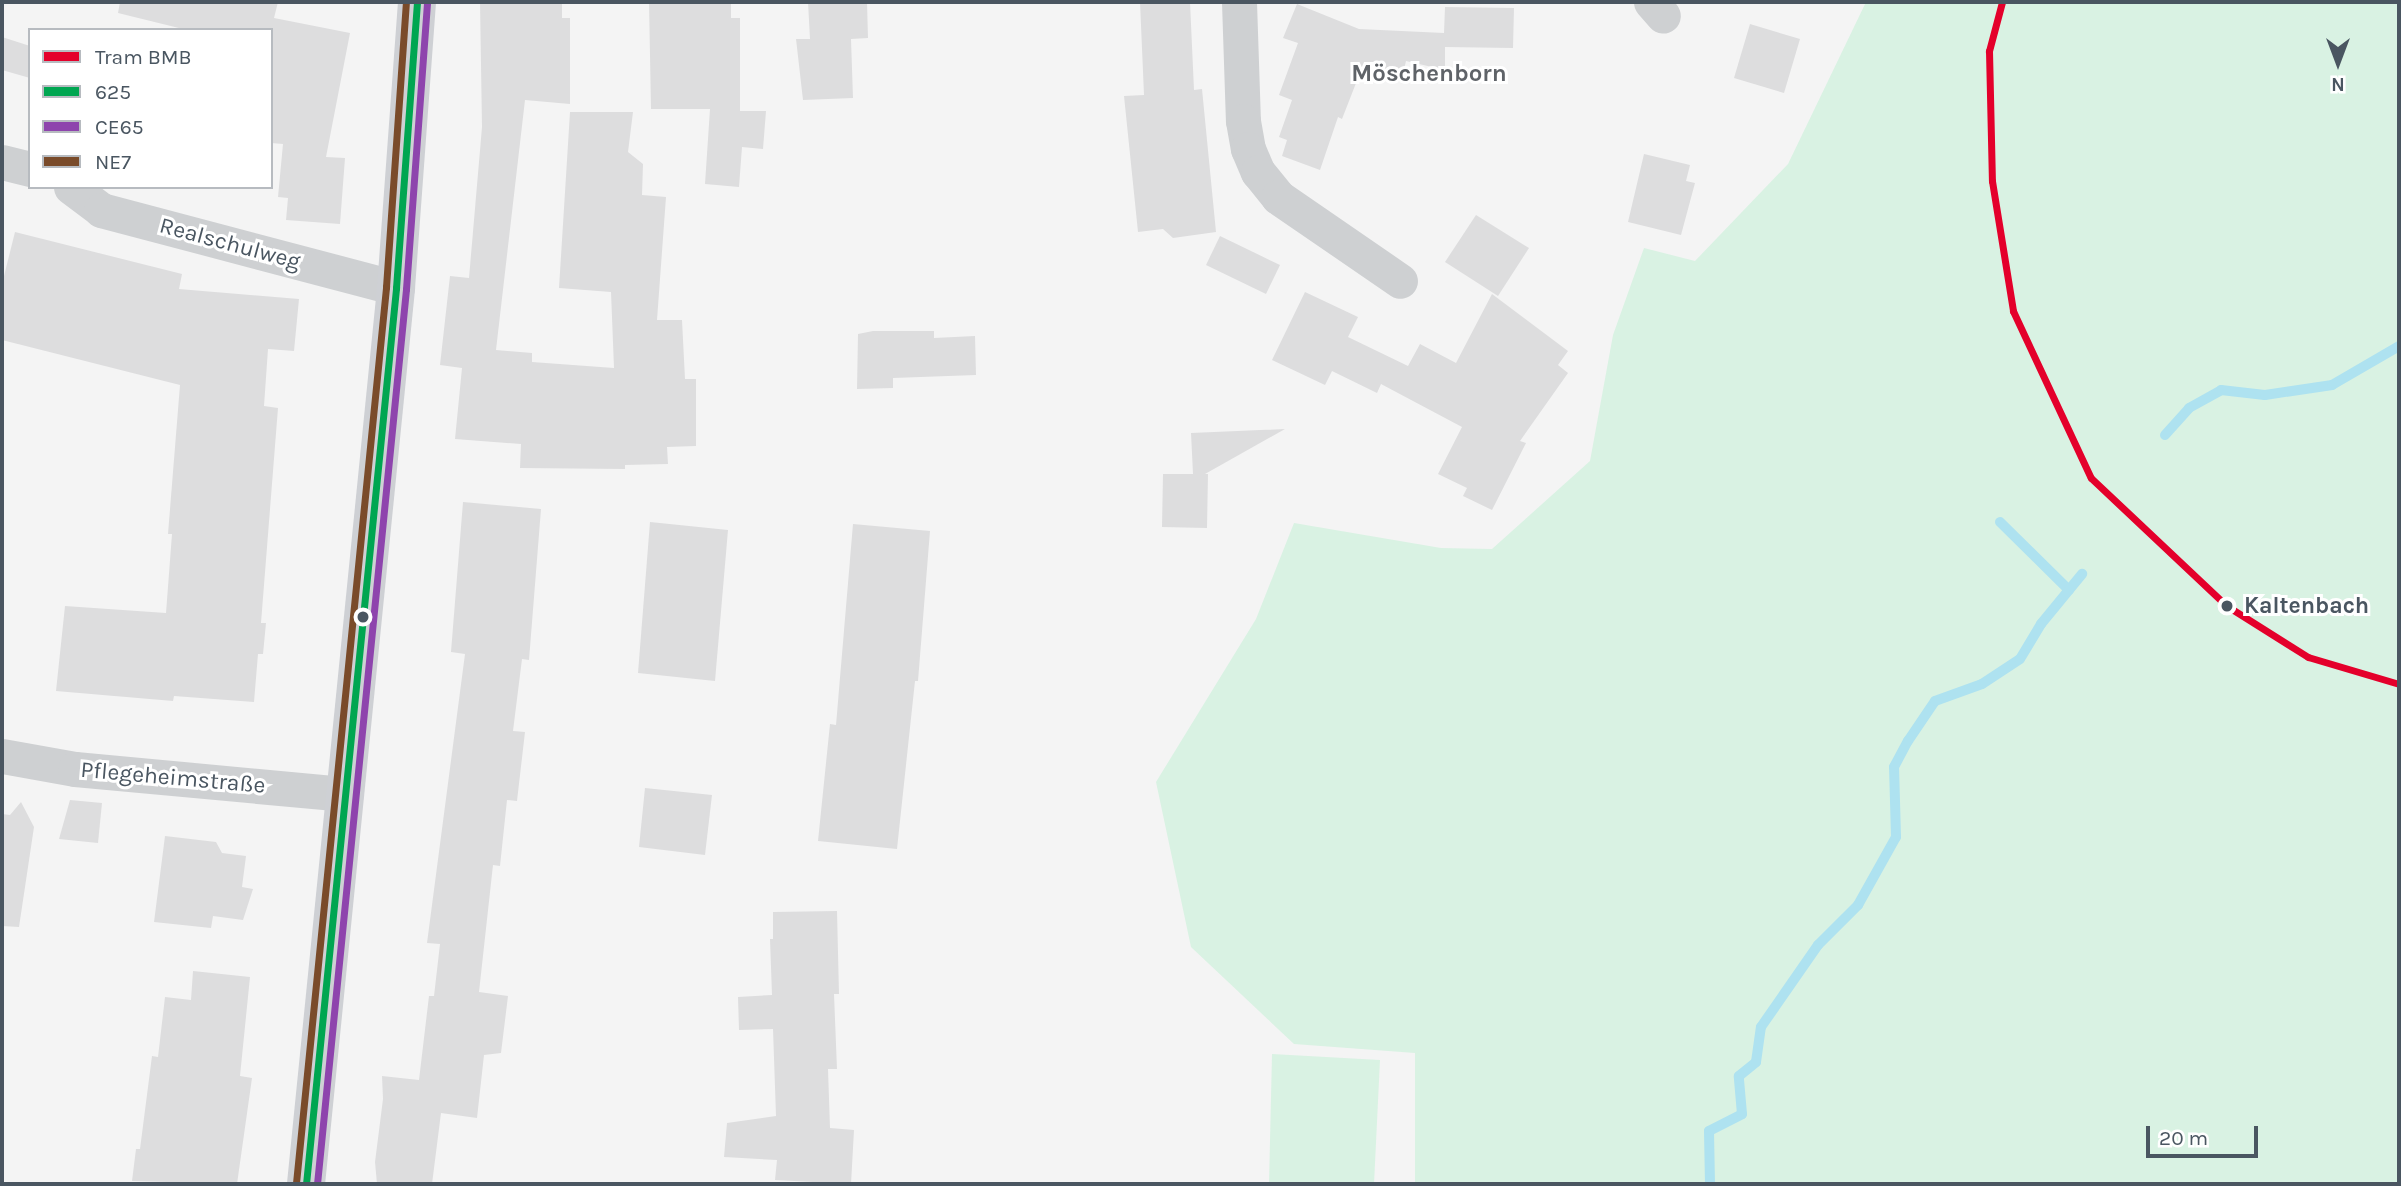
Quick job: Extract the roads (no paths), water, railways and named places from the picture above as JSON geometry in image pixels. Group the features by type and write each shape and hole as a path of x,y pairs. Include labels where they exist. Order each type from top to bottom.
{"street":[{"path":"306,1184 396,288 417,2"},
{"path":"1239,2 1242,121 1248,149 1258,172 1278,197 1400,281"},
{"path":"2,162 28,168"},
{"name":"Realschulweg","path":"74,189 101,210 396,288"},
{"name":"Pflegeheimstraße","path":"2,756 75,769 346,794"}],"waterway":[{"name":"Kaltenbach","path":"2165,435 2189,408 2221,390 2265,395 2332,385 2399,346"},
{"path":"2000,522 2069,590"},
{"name":"Kaltenbach","path":"1710,1184 1709,1131 1742,1114 1739,1076 1756,1062 1761,1027 1818,945 1858,905 1896,837 1894,767 1908,741 1935,701 1982,684 2020,659 2041,624 2082,574"}],"tram line":[{"name":"BMB","path":"2002,2 1989,51 1992,181 2013,311 2091,478 2227,606 2308,657 2399,684"}],"place":[{"name":"Kaltenbach","path":"2227,606"}],"district":[{"name":"Möschenborn","path":"1429,74"}]}
